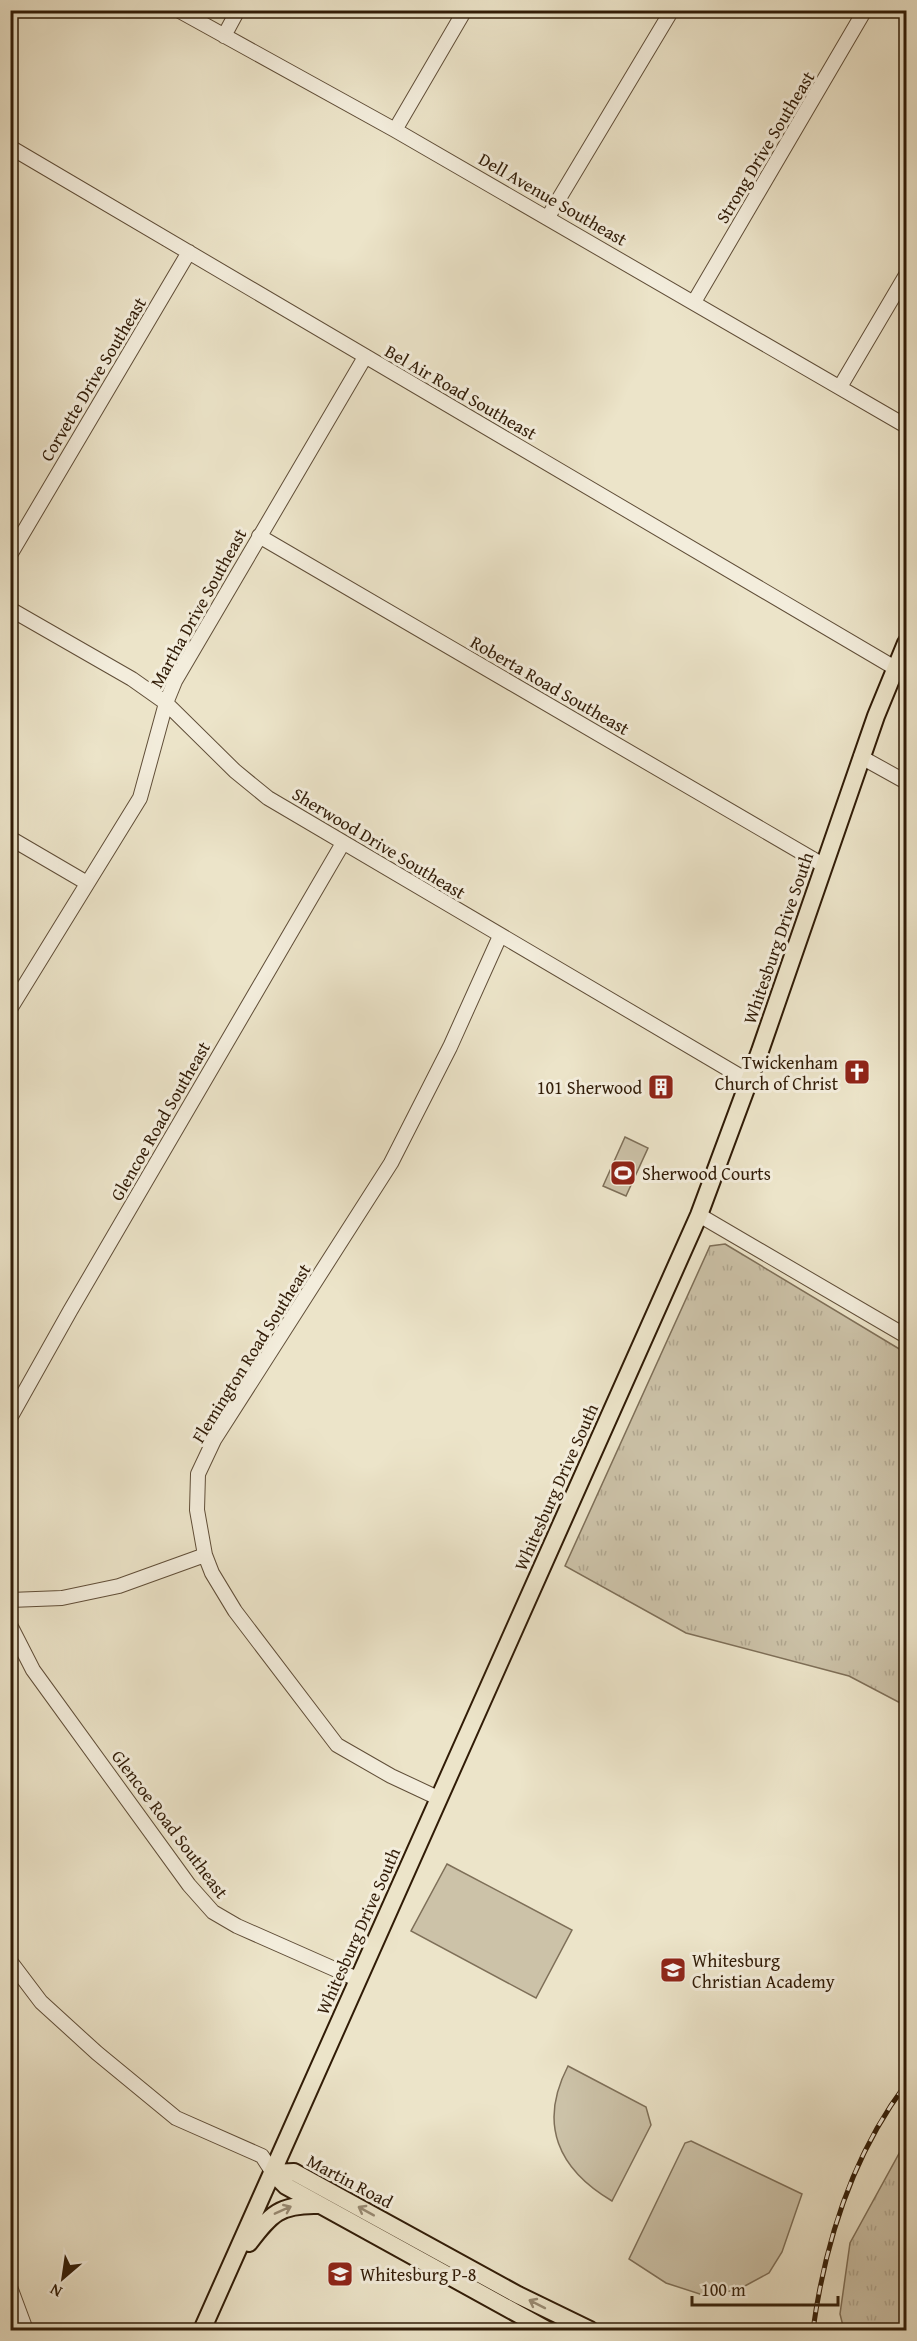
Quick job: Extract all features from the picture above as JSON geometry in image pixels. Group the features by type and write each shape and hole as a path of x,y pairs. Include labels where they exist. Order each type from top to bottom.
{"main road":[{"name":"Whitesburg Drive South","path":"202,2331 699,1215 750,1082 861,757 906,643"},
{"name":"Martin Road","path":"273,2173 294,2172 518,2295 590,2331"},
{"name":"Martin Road","path":"273,2173 286,2186 547,2331"},
{"path":"230,2267 267,2219 277,2212 287,2206 320,2205"}],"street":[{"name":"Dell Avenue Southeast","path":"178,10 548,217 906,426"},
{"path":"224,36 238,10"},
{"path":"395,130 465,10"},
{"path":"548,217 672,10"},
{"name":"Strong Drive Southeast","path":"694,302 866,10"},
{"name":"Bel Air Road Southeast","path":"10,147 895,668"},
{"name":"Corvette Drive Southeast","path":"10,555 189,252"},
{"path":"840,387 906,274"},
{"name":"Martha Drive Southeast","path":"10,1009 140,798 166,703 175,681 365,357"},
{"name":"Roberta Road Southeast","path":"259,536 823,865"},
{"name":"Sherwood Drive Southeast","path":"10,609 132,679 166,703 235,771 268,798 750,1082"},
{"path":"861,757 906,782"},
{"path":"10,838 87,883"},
{"name":"Glencoe Road Southeast","path":"10,1418 343,843"},
{"name":"Flemington Road Southeast","path":"438,1798 391,1776 337,1744 235,1611 212,1573 205,1555 197,1510 198,1474 214,1440 392,1163 450,1047 500,936"},
{"path":"699,1215 906,1336"},
{"path":"10,1600 62,1598 119,1586 205,1555"},
{"name":"Glencoe Road Southeast","path":"10,1625 33,1670 189,1885 213,1912 237,1926 357,1979"},
{"path":"10,1961 41,2002 97,2053 176,2118 262,2156 273,2173"},
{"path":"10,2287 26,2331"}],"green space":[{"name":"Sherwood Courts","path":"625,1137 648,1148 626,1196 603,1186"},
{"path":"725,1244 906,1353 906,1706 849,1676 686,1633 565,1566 710,1246"},
{"path":"447,1864 572,1930 536,1998 411,1931"},
{"path":"568,2066 646,2107 651,2125 612,2201 578,2175 566,2160 558,2143 554,2126 555,2107 559,2087"},
{"path":"691,2141 802,2194 782,2252 769,2273 743,2287 709,2297 666,2283 629,2259 685,2143"},
{"path":"901,2150 906,2152 906,2330 844,2330 840,2314 850,2243"}],"railway":[{"path":"813,2330 825,2265 844,2201 870,2140 906,2084"}],"place":[{"name":"Twickenham Church of Christ","path":"857,1072"},
{"name":"101 Sherwood","path":"661,1087"},
{"name":"Sherwood Courts","path":"623,1173"},
{"name":"Whitesburg Christian Academy","path":"673,1970"},
{"name":"Whitesburg P-8","path":"340,2274"}]}
